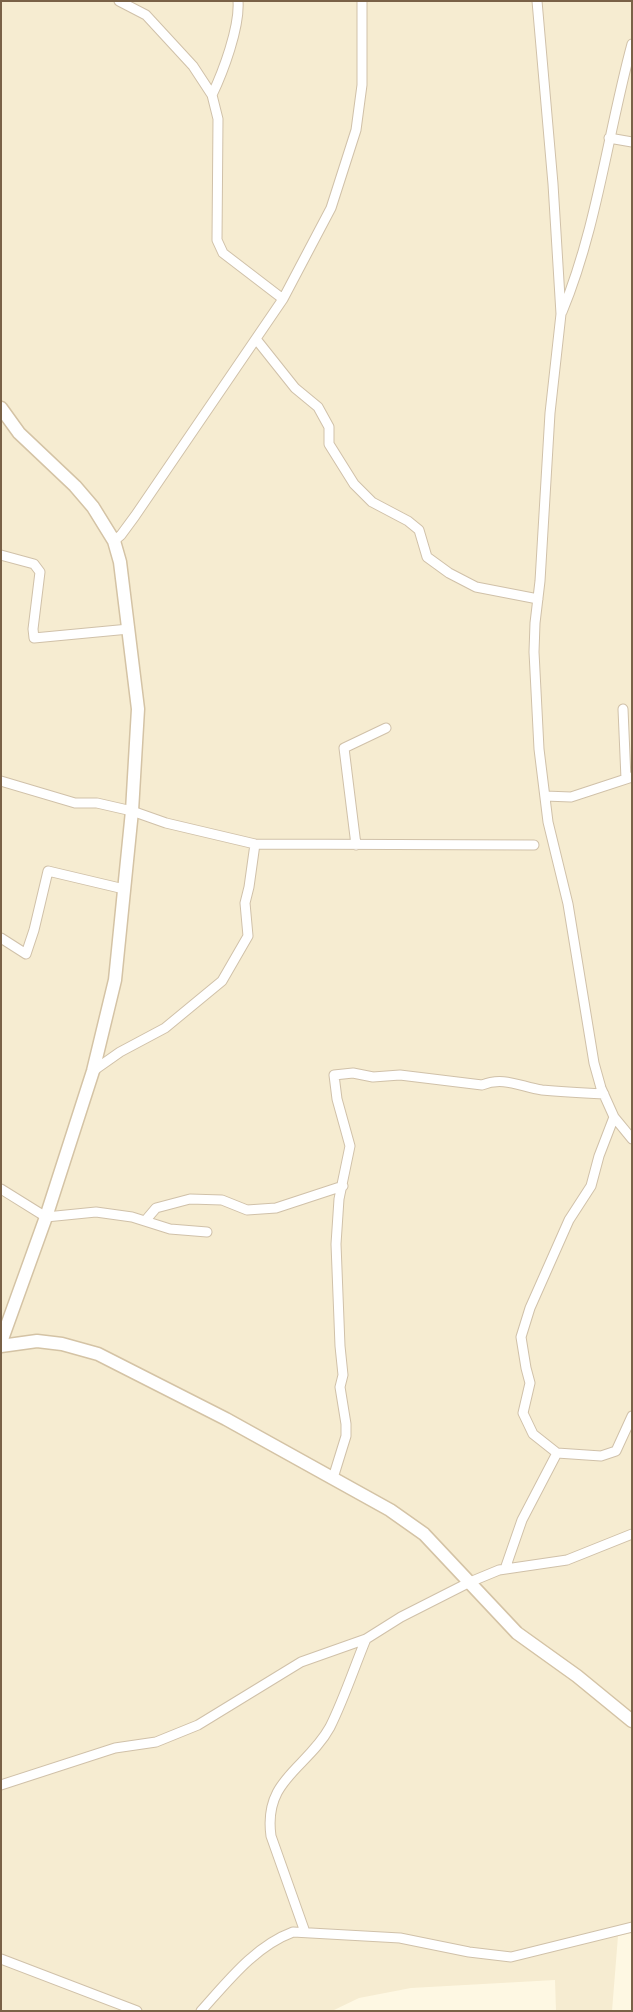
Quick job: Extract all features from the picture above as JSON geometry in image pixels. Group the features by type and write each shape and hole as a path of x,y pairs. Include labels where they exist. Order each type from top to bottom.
{"street":[{"path":"119,1 146,15 193,66 212,95 218,119 217,240 223,253 283,299"},
{"path":"212,95 220,78 236,26 238,1"},
{"path":"114,541 121,535 135,516 165,469 283,299 331,208 356,130 362,85 362,1"},
{"path":"537,1 553,184 561,314 550,413 534,652 539,749 548,822 568,904 594,1063 614,1117 632,1139"},
{"path":"561,314 579,264 598,192 632,44"},
{"path":"609,138 632,142"},
{"path":"256,339 295,388 318,407 329,427 329,444 354,484 372,502 408,521 419,530 427,558 449,573 476,587 538,599"},
{"path":"1,408 19,433 75,486 93,507 114,541 120,562 138,709 132,811 116,980 93,1071 46,1217 1,1342"},
{"path":"1,555 34,564 40,572 33,629 34,638 129,629"},
{"path":"545,796 571,797 629,778 623,709"},
{"path":"356,845 344,748 386,728"},
{"path":"1,781 75,803 97,803 132,811 166,823 255,844 534,845"},
{"path":"93,1071 120,1052 166,1028 222,981 248,936 244,903 249,887 255,844"},
{"path":"1,938 26,954 34,930 48,871 124,889"},
{"path":"333,1478 346,1436 340,1387 344,1375 340,1346 336,1244 339,1200 350,1146 337,1099 334,1075 354,1073 373,1077 400,1075 482,1085 491,1081 506,1081 540,1090 604,1094"},
{"path":"614,1117 599,1156 591,1186 569,1220 530,1308 521,1337 530,1383 523,1412 534,1434 557,1453 601,1456 616,1451 623,1432 632,1416"},
{"path":"145,1221 156,1208 190,1199 222,1200 246,1210 276,1208 343,1186"},
{"path":"1,1189 46,1217 96,1212 132,1217 170,1229 207,1232"},
{"path":"1,1346 37,1341 62,1344 98,1354 226,1419 390,1510 424,1534 517,1633 577,1676 632,1720"},
{"path":"505,1569 522,1520 557,1453"},
{"path":"1,1785 115,1748 156,1742 198,1725 301,1662 366,1638 470,1582 505,1569 567,1560 632,1534"},
{"path":"305,1932 271,1836 268,1820 279,1787 288,1774 314,1752 330,1727 366,1638"},
{"path":"201,2011 261,1949 278,1938 293,1932 400,1938 469,1952 511,1957 632,1927"},
{"path":"1,1959 137,2011"}],"shaded area":[{"path":"1,1 632,1 632,1933 618,1936 612,2011 556,2011 555,1980 411,1988 359,1998 332,2011 1,2011"}]}
